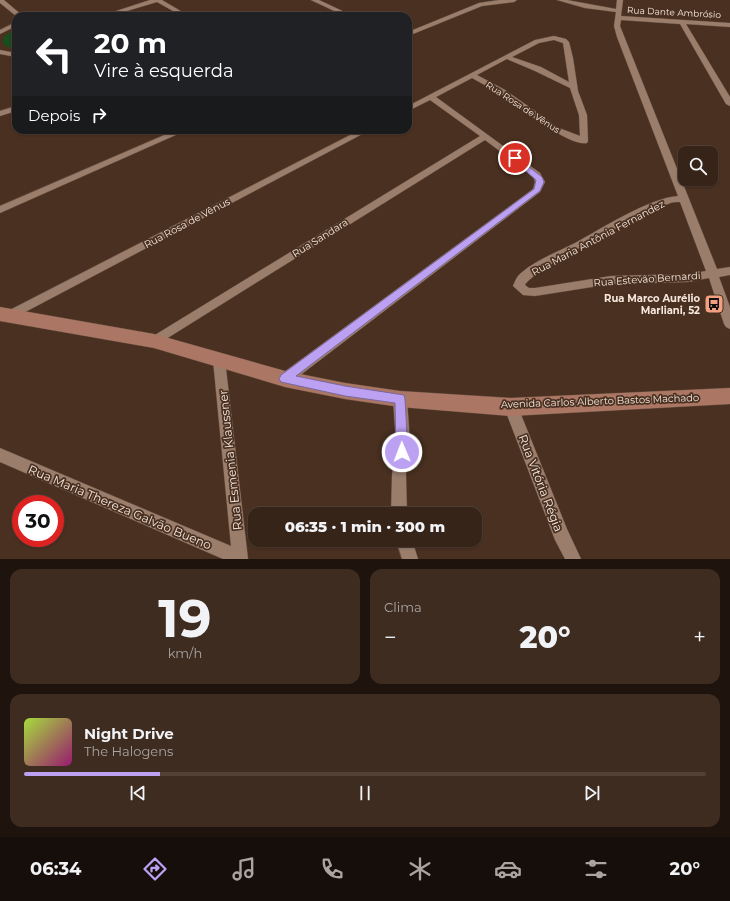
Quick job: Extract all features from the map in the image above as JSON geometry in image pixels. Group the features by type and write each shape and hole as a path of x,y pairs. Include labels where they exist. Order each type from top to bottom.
{"street":[{"path":"0,0 15,12"},
{"path":"117,12 157,0 179,12"},
{"path":"314,0 341,12"},
{"path":"470,0 481,4"},
{"path":"412,32 481,4 514,0"},
{"name":"Rua Dante Ambrósio","path":"560,0 618,15 682,22 730,24"},
{"path":"620,0 617,26 620,36 713,274 730,324"},
{"path":"682,22 730,104"},
{"path":"0,32 12,26"},
{"name":"Rua Rosa de Vênus","path":"412,106 431,97 472,75 544,38 564,40 569,49 574,87 583,115 584,141 556,130 502,92 472,75"},
{"path":"0,52 12,54"},
{"path":"507,57 538,69 574,87"},
{"path":"285,379 537,190 540,182 536,175 450,109 431,97"},
{"path":"0,114 12,110"},
{"path":"0,210 168,134"},
{"name":"Rua Rosa de Vênus","path":"4,315 358,134"},
{"name":"Rua Sandara","path":"154,340 486,136"},
{"name":"Rua Maria Antônia Fernandez","path":"519,286 520,282 525,276 545,263 668,200 683,199"},
{"name":"Rua Estevão Bernardi","path":"519,286 527,292 535,292 610,280 688,278 730,271"},
{"name":"Avenida Carlos Alberto Bastos Machado","path":"4,315 154,340 285,379 345,391 400,399 511,407 730,396"},
{"name":"Rua Esmenia Klaussner","path":"219,360 240,558"},
{"path":"399,507 399,475 403,442 400,399"},
{"name":"Rua Vitória Régia","path":"511,407 561,534 573,559"},
{"name":"Rua Maria Thereza Galvão Bueno","path":"0,455 240,558"},
{"path":"406,547 410,559"}],"green space":[{"path":"12,31 12,48 6,46 2,41 6,35"}],"place":[{"name":"Rua Marco Aurélio Marliani, 52","path":"714,304"}],"route":[{"path":"402,452 403,442 400,399 345,391 285,379 390,298 526,200 537,190 540,182 539,179 515,158"}]}
